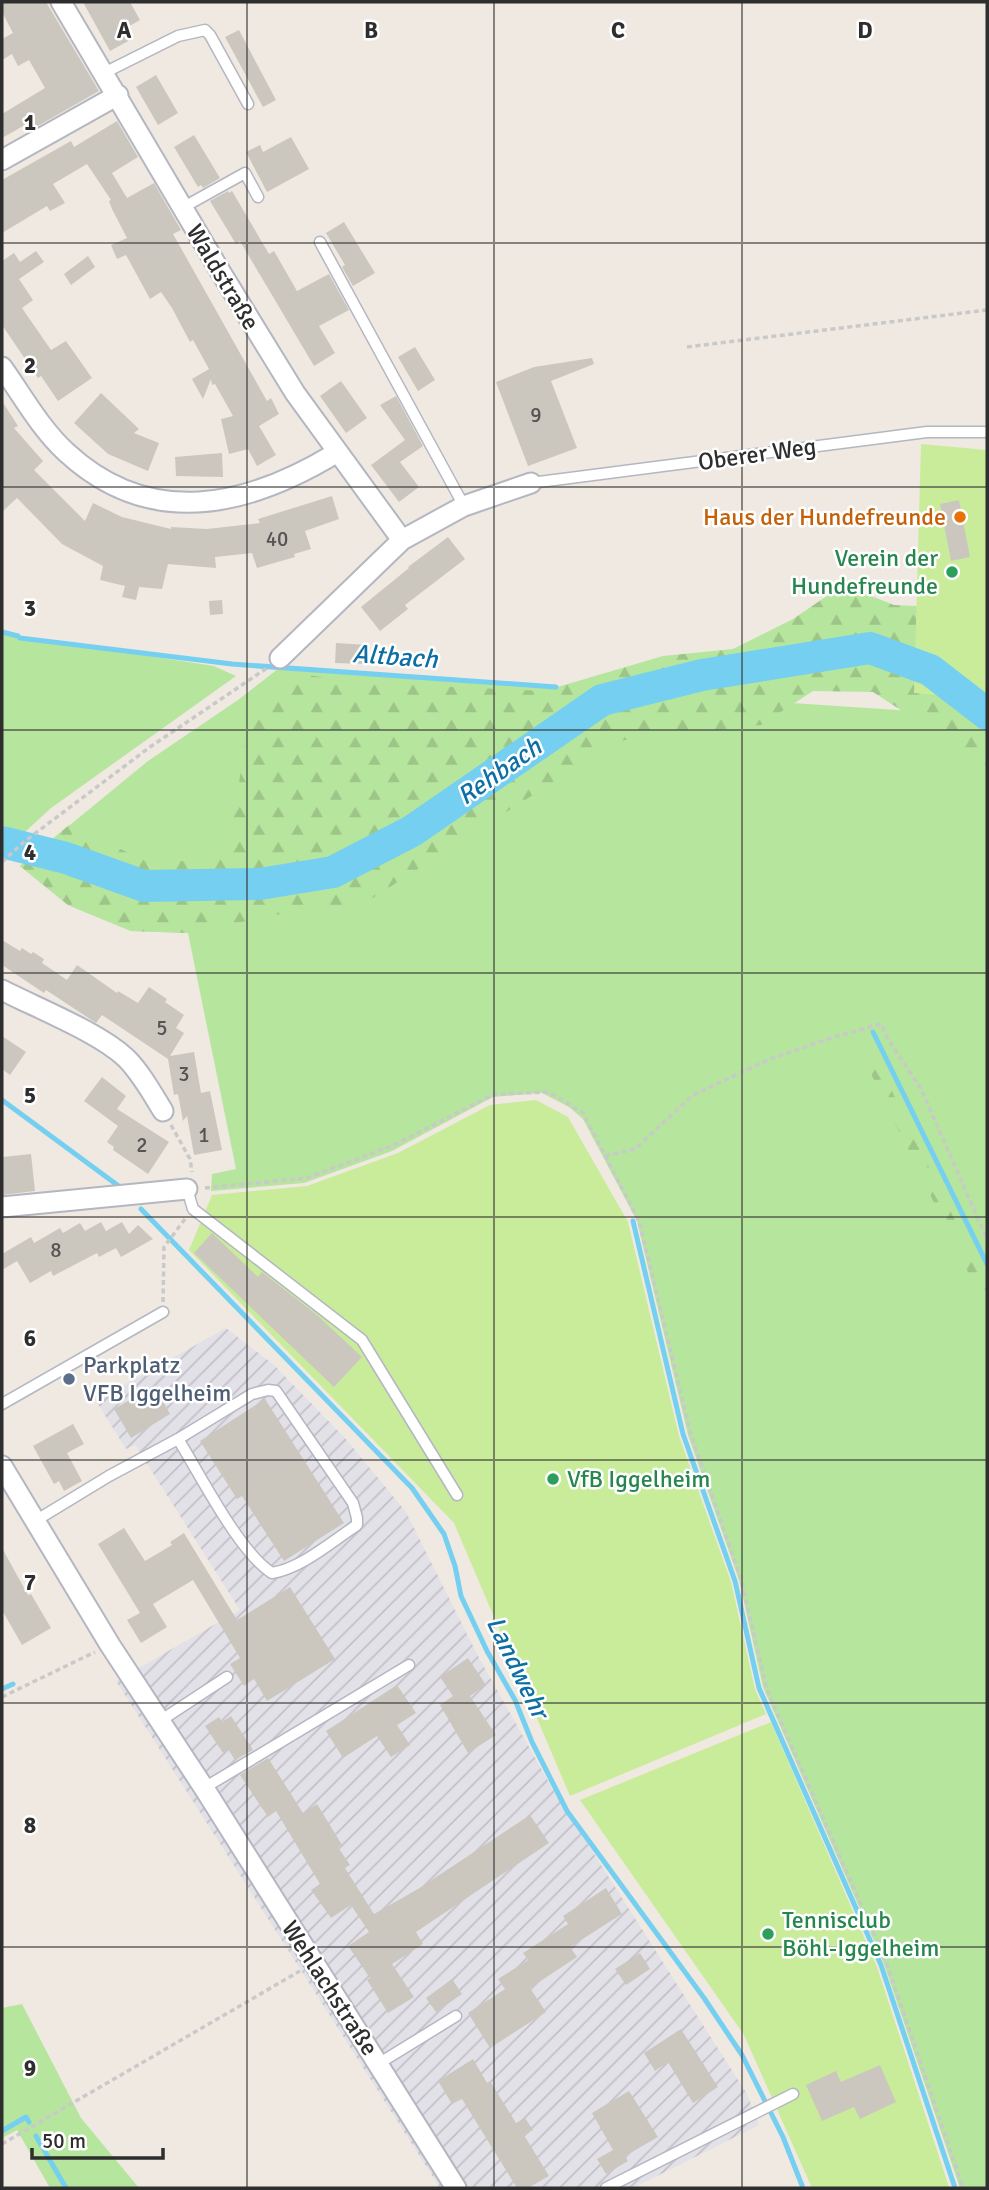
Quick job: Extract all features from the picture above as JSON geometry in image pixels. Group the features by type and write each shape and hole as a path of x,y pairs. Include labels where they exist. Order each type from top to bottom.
{"street":[{"name":"Waldstraße","path":"61,2 255,330 336,453 402,540"},
{"path":"2,160 118,95"},
{"path":"2,366 46,430 85,468 131,494 154,500 200,502 244,495 295,475 336,453"},
{"path":"280,658 402,540 464,506 531,484"},
{"path":"2,990 96,1038 124,1056 163,1111"},
{"path":"2,1207 187,1189"},
{"name":"Wehlachstraße","path":"2,1466 110,1645 204,1788 456,2188"}],"lane":[{"path":"104,73 178,36 205,30 211,35 248,104"},
{"path":"182,208 245,173 258,197"},
{"path":"320,242 464,506"},
{"name":"Oberer Weg","path":"531,484 927,432 984,432"},
{"path":"187,1189 193,1209 362,1340 457,1495"},
{"path":"2,1404 163,1312"},
{"path":"35,1521 109,1476 178,1440 252,1394 268,1390 276,1391 353,1503 356,1525 299,1563 272,1573 262,1567 247,1551 178,1440"},
{"path":"204,1788 409,1665"},
{"path":"160,1721 227,1677"},
{"path":"378,2064 456,2016"},
{"path":"606,2188 793,2094"}],"path":[{"path":"687,347 987,310"},
{"path":"2,862 25,841 150,747 262,673"},
{"path":"605,1156 635,1149 693,1096 768,1060 881,1024 921,1089 987,1238"},
{"path":"163,1111 190,1159 192,1172 187,1189 307,1178 393,1146 494,1094 549,1092 583,1113 639,1221 691,1436 741,1579 767,1690 887,1964 962,2188"},
{"path":"163,1312 163,1247 176,1230"},
{"path":"2,1697 110,1645"},
{"path":"2,2144 314,1963"}],"shaded area":[{"path":"226,1328 274,1365 345,1438 406,1512 478,1656 552,1788 747,2094 759,2125 633,2188 440,2188 116,1681 240,1610 135,1445 126,1449 96,1401"}],"green space":[{"name":"Verein der Hundefreunde","path":"921,444 987,450 987,699 914,693"},
{"path":"843,585 894,605 916,606 987,666 987,766 873,692 813,691 761,725 617,741 365,903 300,910 188,933 131,931 68,905 20,866 69,825 157,866 228,851 250,714 292,673 366,683 544,691 663,656 733,649 793,619"},
{"path":"2,633 214,666 236,676 51,808 2,853"},
{"path":"278,669 987,716 987,2188 960,2188 884,1964 763,1687 739,1580 688,1435 637,1221 583,1119 569,1107 542,1093 493,1097 392,1151 304,1183 211,1191 212,1174 236,1169 188,933 131,931 68,905 20,866 148,761 238,700"},
{"path":"865,1036 987,1286 987,1311 854,1039"},
{"name":"VfB Iggelheim","path":"536,1100 568,1117 628,1222 679,1436 731,1582 755,1689 766,1714 570,1796 454,1523 189,1250 212,1195 307,1186 398,1153 490,1105"},
{"name":"Tennisclub Böhl-Iggelheim","path":"771,1722 877,1967 949,2187 812,2188 744,2035 580,1800"},
{"path":"22,2004 81,2118 139,2188 50,2188 17,2130 2,2138 2,2008"}],"building":[{"path":"2,2 46,2 99,91 36,127 32,121 2,138 2,114 45,88 29,60 18,66 12,54 2,60 2,39 13,33 2,12"},
{"path":"83,2 130,2 140,20 126,28 132,39 110,51"},
{"path":"239,30 276,100 263,107 225,37"},
{"path":"156,75 178,113 158,125 136,87"},
{"path":"117,121 138,157 112,173 127,198 154,183 181,230 173,234 267,401 271,398 279,414 259,426 276,455 257,466 248,449 229,454 221,419 233,416 215,384 212,385 211,379 203,399 192,379 209,369 193,340 190,342 172,308 161,292 150,299 126,255 117,259 111,245 127,238 112,209 111,200 87,164 53,184 65,203 50,211 47,206 2,233 2,180 71,141 74,147"},
{"path":"194,135 220,178 203,188 201,185 198,187 174,147"},
{"path":"291,137 309,169 267,192 246,152 260,145 263,152"},
{"path":"232,191 269,254 274,251 297,291 329,274 349,310 319,326 335,353 314,366 240,241 236,244 210,201"},
{"path":"344,222 375,273 353,286 342,267 345,265 326,233"},
{"path":"36,251 44,262 19,279 33,300 22,308 51,350 66,341 92,378 58,401 41,376 38,378 2,325 2,261 14,253 20,262"},
{"path":"88,256 95,267 71,285 64,274"},
{"path":"415,347 435,380 418,391 398,357"},
{"path":"592,358 594,364 551,381 577,448 528,466 496,382 534,367"},
{"path":"341,381 367,418 346,433 320,396"},
{"path":"101,393 139,429 134,433 159,443 148,471 108,454 74,423"},
{"path":"396,396 423,446 400,462 419,487 399,502 371,465 405,440 380,405"},
{"path":"2,401 18,426 14,428 43,461 34,470 85,521 93,503 122,517 171,529 207,529 260,523 258,519 332,496 339,519 305,531 311,549 294,554 295,557 257,568 252,553 215,557 216,568 168,564 162,589 139,587 136,600 122,597 125,586 100,580 103,566 62,544 17,498 2,512"},
{"path":"222,453 223,477 176,476 175,457"},
{"path":"959,500 970,557 951,561 940,504"},
{"path":"448,537 465,559 405,605 408,609 380,631 361,607"},
{"path":"222,600 223,614 210,615 209,601"},
{"path":"336,643 368,645 367,664 335,663"},
{"path":"2,940 20,951 22,948 31,954 33,952 44,959 42,963 67,980 77,965 117,993 118,991 138,1003 149,987 184,1015 176,1028 184,1033 170,1056 194,1052 201,1093 210,1091 222,1150 194,1155 187,1116 183,1121 178,1094 174,1095 168,1059 102,1015 96,1023 2,965"},
{"path":"2,1036 26,1052 10,1075 2,1069"},
{"path":"102,1077 126,1096 117,1109 169,1142 148,1174 113,1150 114,1147 107,1142 118,1126 84,1101"},
{"path":"31,1154 35,1191 2,1195 2,1157"},
{"path":"101,1222 106,1231 122,1222 129,1234 138,1225 153,1239 121,1257 116,1248 99,1257 97,1253 53,1276 51,1271 30,1283 17,1261 2,1270 2,1254 31,1237 34,1243 60,1228 63,1233 80,1223 85,1231"},
{"path":"212,1233 258,1277 262,1272 317,1315 362,1357 334,1387 194,1253"},
{"path":"154,1386 170,1414 131,1438 114,1409"},
{"path":"265,1399 344,1523 284,1561 242,1496 237,1499 200,1441"},
{"path":"73,1424 84,1444 67,1453 82,1481 64,1491 59,1481 54,1484 33,1446"},
{"path":"124,1528 145,1561 172,1545 170,1542 184,1533 237,1620 290,1587 335,1659 267,1701 254,1679 244,1686 230,1664 240,1658 193,1580 153,1604 167,1627 141,1643 127,1620 140,1613 98,1544"},
{"path":"2,1548 28,1595 31,1594 51,1628 22,1645 2,1610"},
{"path":"468,1658 486,1685 470,1696 496,1735 468,1753 440,1705 453,1696 440,1677"},
{"path":"397,1685 416,1713 397,1725 410,1745 391,1757 377,1736 343,1758 326,1731"},
{"path":"231,1716 253,1750 235,1760 228,1749 223,1753 205,1726 219,1717 222,1722"},
{"path":"268,1758 303,1813 317,1804 342,1845 338,1847 350,1865 345,1868 374,1914 418,1889 530,1815 549,1843 416,1932 423,1944 392,1964 414,1997 388,2013 367,1980 370,1978 348,1946 369,1932 351,1905 331,1918 311,1890 320,1884 276,1811 268,1817 240,1775"},
{"path":"606,1888 622,1914 570,1947 577,1957 530,1988 546,2012 490,2048 468,2013 505,1989 498,1979 528,1960 523,1953 568,1924 563,1916"},
{"path":"640,1953 650,1969 626,1985 615,1969"},
{"path":"452,1979 462,1994 436,2012 426,1998"},
{"path":"681,2029 718,2087 693,2103 668,2062 655,2071 644,2053"},
{"path":"473,2059 516,2123 525,2118 533,2130 524,2135 549,2176 528,2188 517,2188 462,2099 452,2104 438,2081"},
{"path":"880,2065 896,2102 860,2119 854,2107 822,2121 806,2085 836,2071 841,2082"},
{"path":"629,2091 658,2137 625,2156 628,2161 606,2174 597,2159 613,2150 592,2113"}],"waterway":[{"name":"Altbach","path":"2,632 18,636"},
{"name":"Altbach","path":"20,638 232,664"},
{"name":"Rehbach","path":"2,842 66,858 144,886 260,884 333,872 412,831 602,700 702,675 870,648 930,670 987,714"},
{"name":"Altbach","path":"231,664 556,687"},
{"path":"873,1032 987,1264"},
{"name":"Landwehr","path":"2,1100 120,1187"},
{"name":"Landwehr","path":"141,1209 412,1488 444,1534 455,1566 461,1596 487,1651 515,1700 532,1742 567,1811 704,1998 742,2055 783,2137 803,2188"},
{"path":"633,1221 683,1434 735,1581 759,1688 881,1965 955,2188"},
{"path":"2,1689 13,1684"},
{"path":"2,2131 26,2117 29,2122"},
{"path":"36,2136 66,2188"}],"place":[{"name":"Haus der Hundefreunde","path":"960,517"},
{"name":"Verein der Hundefreunde","path":"952,572"},
{"name":"Parkplatz VFB Iggelheim","path":"69,1379"},
{"name":"VfB Iggelheim","path":"553,1479"},
{"name":"Tennisclub Böhl-Iggelheim","path":"768,1934"}]}
